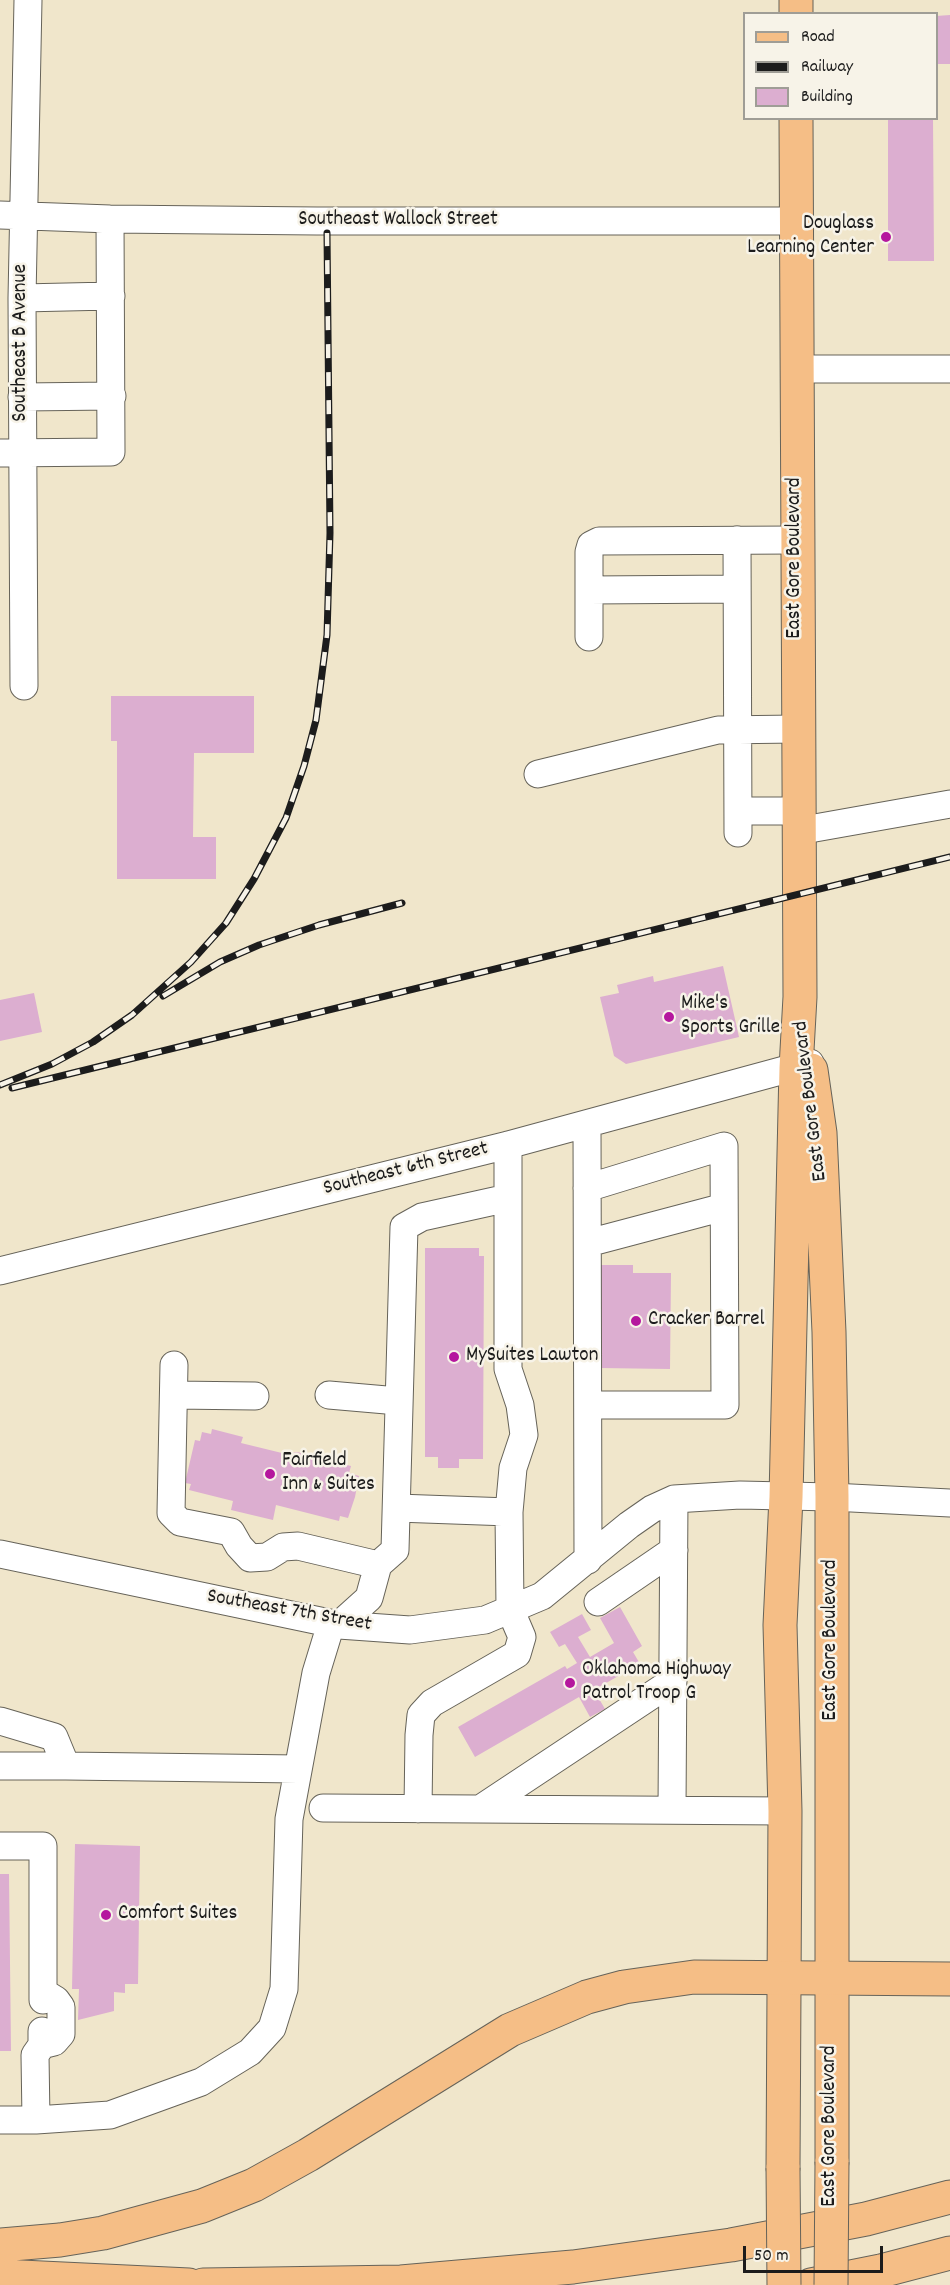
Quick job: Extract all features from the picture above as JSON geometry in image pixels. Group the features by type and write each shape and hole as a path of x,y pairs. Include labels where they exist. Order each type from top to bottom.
{"main road":[{"name":"East Gore Boulevard","path":"784,2285 785,1811 780,1625 803,1066 797,729 796,120"},
{"name":"East Gore Boulevard","path":"803,1066 820,1133 829,1332 832,1497 831,2285"},
{"path":"785,1811 832,1811"},
{"path":"0,2245 103,2234 202,2206 254,2185 308,2156 510,2030 587,1997 661,1980 704,1977 950,1978"},
{"path":"203,2285 401,2282 573,2267 774,2237 866,2219 950,2198"},
{"path":"811,2285 881,2271 950,2253"},
{"path":"0,2276 189,2285"}],"street":[{"name":"Southeast B Avenue","path":"24,686 11,453 22,397 22,298 12,215 28,0"},
{"name":"Southeast Wallock Street","path":"12,215 110,219 795,221"},
{"path":"11,453 111,452 110,219"},
{"path":"22,298 111,296"},
{"path":"795,369 950,369"},
{"path":"22,397 112,396"},
{"path":"738,540 738,822 798,821 950,804"},
{"path":"589,637 589,552 591,545 599,541 796,540"},
{"path":"589,590 738,589"},
{"path":"538,774 718,730 797,729"},
{"name":"Southeast 6th Street","path":"0,1271 508,1145 803,1066"},
{"path":"587,1124 588,1560"},
{"path":"418,1809 421,1715 432,1703 517,1654 522,1637 510,1609 509,1512 513,1468 524,1435 520,1405 508,1369 508,1145"},
{"path":"587,1188 724,1146 725,1405 588,1405"},
{"path":"0,2120 110,2115 201,2082 250,2052 272,2028 285,1989 289,1819 316,1673 335,1624 369,1598 378,1565 395,1550 404,1227 422,1217 508,1198"},
{"path":"588,1243 724,1207"},
{"path":"174,1365 171,1513 180,1522 231,1532 238,1545 250,1558 267,1557 283,1547 298,1545 378,1565"},
{"path":"174,1395 255,1396"},
{"path":"329,1395 398,1401"},
{"name":"Southeast 7th Street","path":"0,1554 335,1624 410,1630 485,1620 542,1596 637,1520 652,1509 674,1499 705,1496 832,1497 950,1503"},
{"path":"672,1810 674,1499"},
{"path":"397,1508 509,1512"},
{"path":"598,1602 674,1550"},
{"path":"480,1809 673,1681"},
{"path":"0,1721 54,1737 66,1766"},
{"path":"0,1766 298,1769"},
{"path":"323,1808 785,1811"},
{"path":"0,1846 43,1846 43,1996 56,2000 61,2007 61,2034 54,2042 42,2038 36,2055 36,2120"}],"building":[{"path":"950,15 950,64 938,64 938,16"},
{"path":"888,120 933,120 934,261 888,261"},
{"path":"111,696 254,696 254,753 194,753 193,837 216,837 216,879 117,879 117,741 111,741"},
{"name":"Mike's Sports Grille","path":"723,966 739,1037 626,1064 614,1056 600,997 619,993 617,985 653,976 654,982"},
{"path":"34,993 42,1032 0,1041 0,1000"},
{"name":"MySuites Lawton","path":"425,1248 479,1248 479,1256 484,1256 483,1459 459,1459 459,1468 438,1468 438,1457 425,1457"},
{"name":"Cracker Barrel","path":"601,1265 633,1265 633,1273 671,1273 670,1369 600,1368"},
{"name":"Fairfield Inn & Suites","path":"212,1429 243,1437 241,1443 286,1454 297,1452 351,1466 349,1473 359,1476 348,1518 340,1516 339,1521 276,1505 273,1520 231,1510 233,1501 189,1490 191,1484 185,1483 195,1440 200,1441 202,1432 211,1434"},
{"name":"Oklahoma Highway Patrol Troop G","path":"620,1607 642,1646 633,1652 643,1669 631,1677 627,1671 594,1690 605,1709 590,1717 579,1697 475,1757 458,1727 565,1666 567,1669 577,1663 565,1644 559,1647 550,1632 582,1614 591,1630 578,1637 590,1657 614,1643 600,1618"},
{"name":"Comfort Suites","path":"75,1844 140,1846 138,1984 125,1984 125,1993 114,1992 114,2011 78,2020 79,1989 72,1989"},
{"path":"0,1874 9,1874 11,2051 0,2051"}],"railway":[{"path":"0,1085 52,1064 93,1042 132,1015 191,962 226,923 254,879 286,818 304,766 316,720 327,635 330,533 327,233"},
{"path":"12,1088 950,857"},
{"path":"163,996 220,962 259,945 319,925 402,903"}],"place":[{"name":"Douglass Learning Center","path":"886,237"},
{"name":"Mike's Sports Grille","path":"669,1017"},
{"name":"Cracker Barrel","path":"636,1321"},
{"name":"MySuites Lawton","path":"454,1357"},
{"name":"Fairfield Inn & Suites","path":"270,1474"},
{"name":"Oklahoma Highway Patrol Troop G","path":"570,1683"},
{"name":"Comfort Suites","path":"106,1915"}]}
